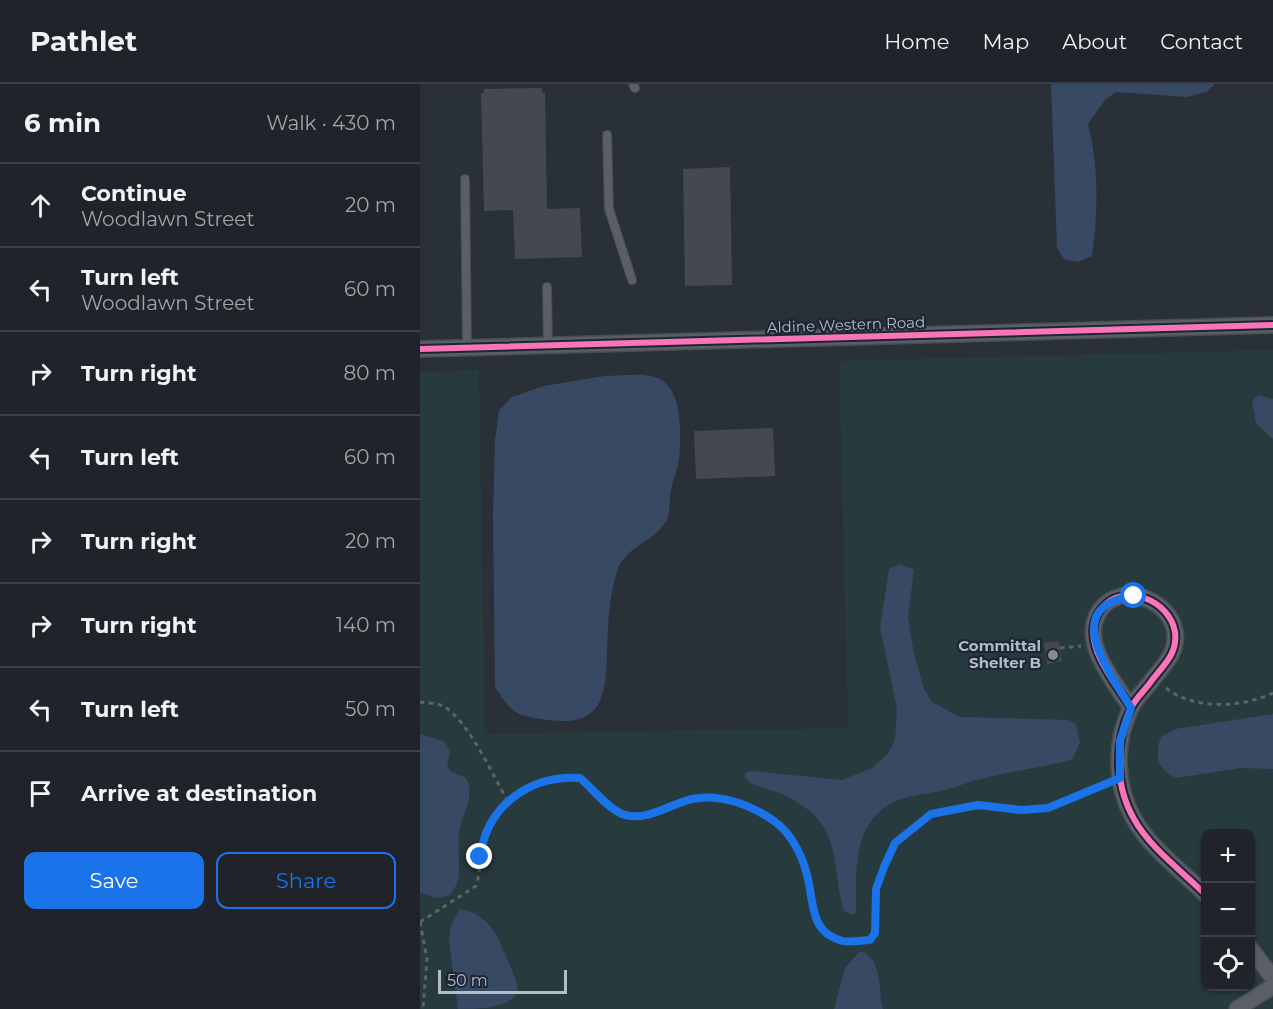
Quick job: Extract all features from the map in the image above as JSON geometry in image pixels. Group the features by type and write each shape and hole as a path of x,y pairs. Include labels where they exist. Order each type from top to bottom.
{"street":[{"name":"Aldine Western Road","path":"420,348 1273,325"},
{"path":"1131,708 1095,644 1096,619 1109,603 1120,597 1134,596 1158,604 1168,614 1175,629 1176,643 1165,666 1131,708 1120,741 1120,778 1134,819 1151,842 1201,890"},
{"path":"1255,953 1273,978"},
{"path":"1237,1009 1273,986"}],"lane":[{"path":"607,135 609,209 632,280"},
{"path":"465,179 467,347"},
{"path":"547,287 548,345"}],"path":[{"path":"1060,648 1095,644"},
{"path":"1153,678 1173,694 1194,702 1239,703 1273,693"},
{"path":"420,702 442,706 452,714 465,730 507,800"},
{"path":"423,1009 427,959 420,922 476,886 482,839 507,800 531,785 561,777 580,778 622,814 638,817 690,799 726,799 751,808 775,822 787,834 804,864 814,919 820,929 844,941 870,940 875,933 876,889 895,843 931,814 978,805 1021,810 1048,808 1120,778"}],"green space":[{"path":"1273,350 1273,1009 420,1009 420,372 479,370 485,734 848,728 839,361"}],"water":[{"path":"1051,84 1215,84 1206,92 1187,97 1116,92 1105,100 1088,124 1096,173 1092,256 1078,262 1064,259 1057,248"},
{"path":"605,376 650,376 663,381 670,387 679,417 680,450 671,490 669,514 654,535 626,556 617,572 609,610 605,679 599,704 582,718 568,721 529,717 511,709 495,687 493,515 495,440 499,410 512,397 544,386"},
{"path":"1258,395 1273,399 1273,439 1256,423 1252,402"},
{"path":"900,564 914,570 908,617 914,654 924,689 932,702 960,717 1068,720 1076,724 1080,743 1072,759 1063,762 976,780 946,790 907,797 888,805 876,815 862,839 858,853 854,915 844,911 831,844 816,817 802,805 782,794 756,785 744,777 747,772 752,771 842,780 872,768 887,755 895,740 897,709 880,627 889,569"},
{"path":"1273,714 1273,769 1241,768 1176,778 1161,766 1158,750 1161,737 1175,729"},
{"path":"420,734 444,741 450,752 447,766 451,771 466,778 469,786 469,799 460,826 458,841 459,875 457,883 448,896 436,898 420,892"},
{"path":"460,909 479,916 496,934 517,984 514,998 508,1002 492,1007 458,1009 449,940 451,925"},
{"path":"860,951 873,960 876,967 883,1009 834,1009 845,968"}],"building":[{"path":"542,88 542,93 545,92 547,209 580,208 582,257 515,259 513,210 484,211 481,93 484,93 484,89"},
{"path":"730,167 732,285 685,286 683,169"},
{"path":"773,428 775,476 696,479 694,431"},
{"name":"Committal Shelter B","path":"1059,641 1062,661 1047,664 1044,643"}],"cycle path":[{"path":"420,349 1273,325"},
{"path":"1121,596 1144,598 1155,603 1171,621 1175,632 1172,654 1131,708 1101,660 1093,634 1095,621 1101,609 1110,601 1121,596"},
{"path":"1131,708 1125,721 1119,749 1123,793 1134,819 1149,840 1201,890"}],"place":[{"name":"Committal Shelter B","path":"1053,655"}],"route":[{"path":"480,857 482,839 507,800 531,785 561,777 580,778 622,814 638,817 658,812 690,799 726,799 751,808 775,822 787,834 804,864 814,919 820,929 844,941 870,940 875,933 876,889 895,843 931,814 978,805 1021,810 1048,808 1067,798 1120,778 1120,741 1131,708 1096,649 1094,629 1101,609 1120,597 1134,596"}]}
